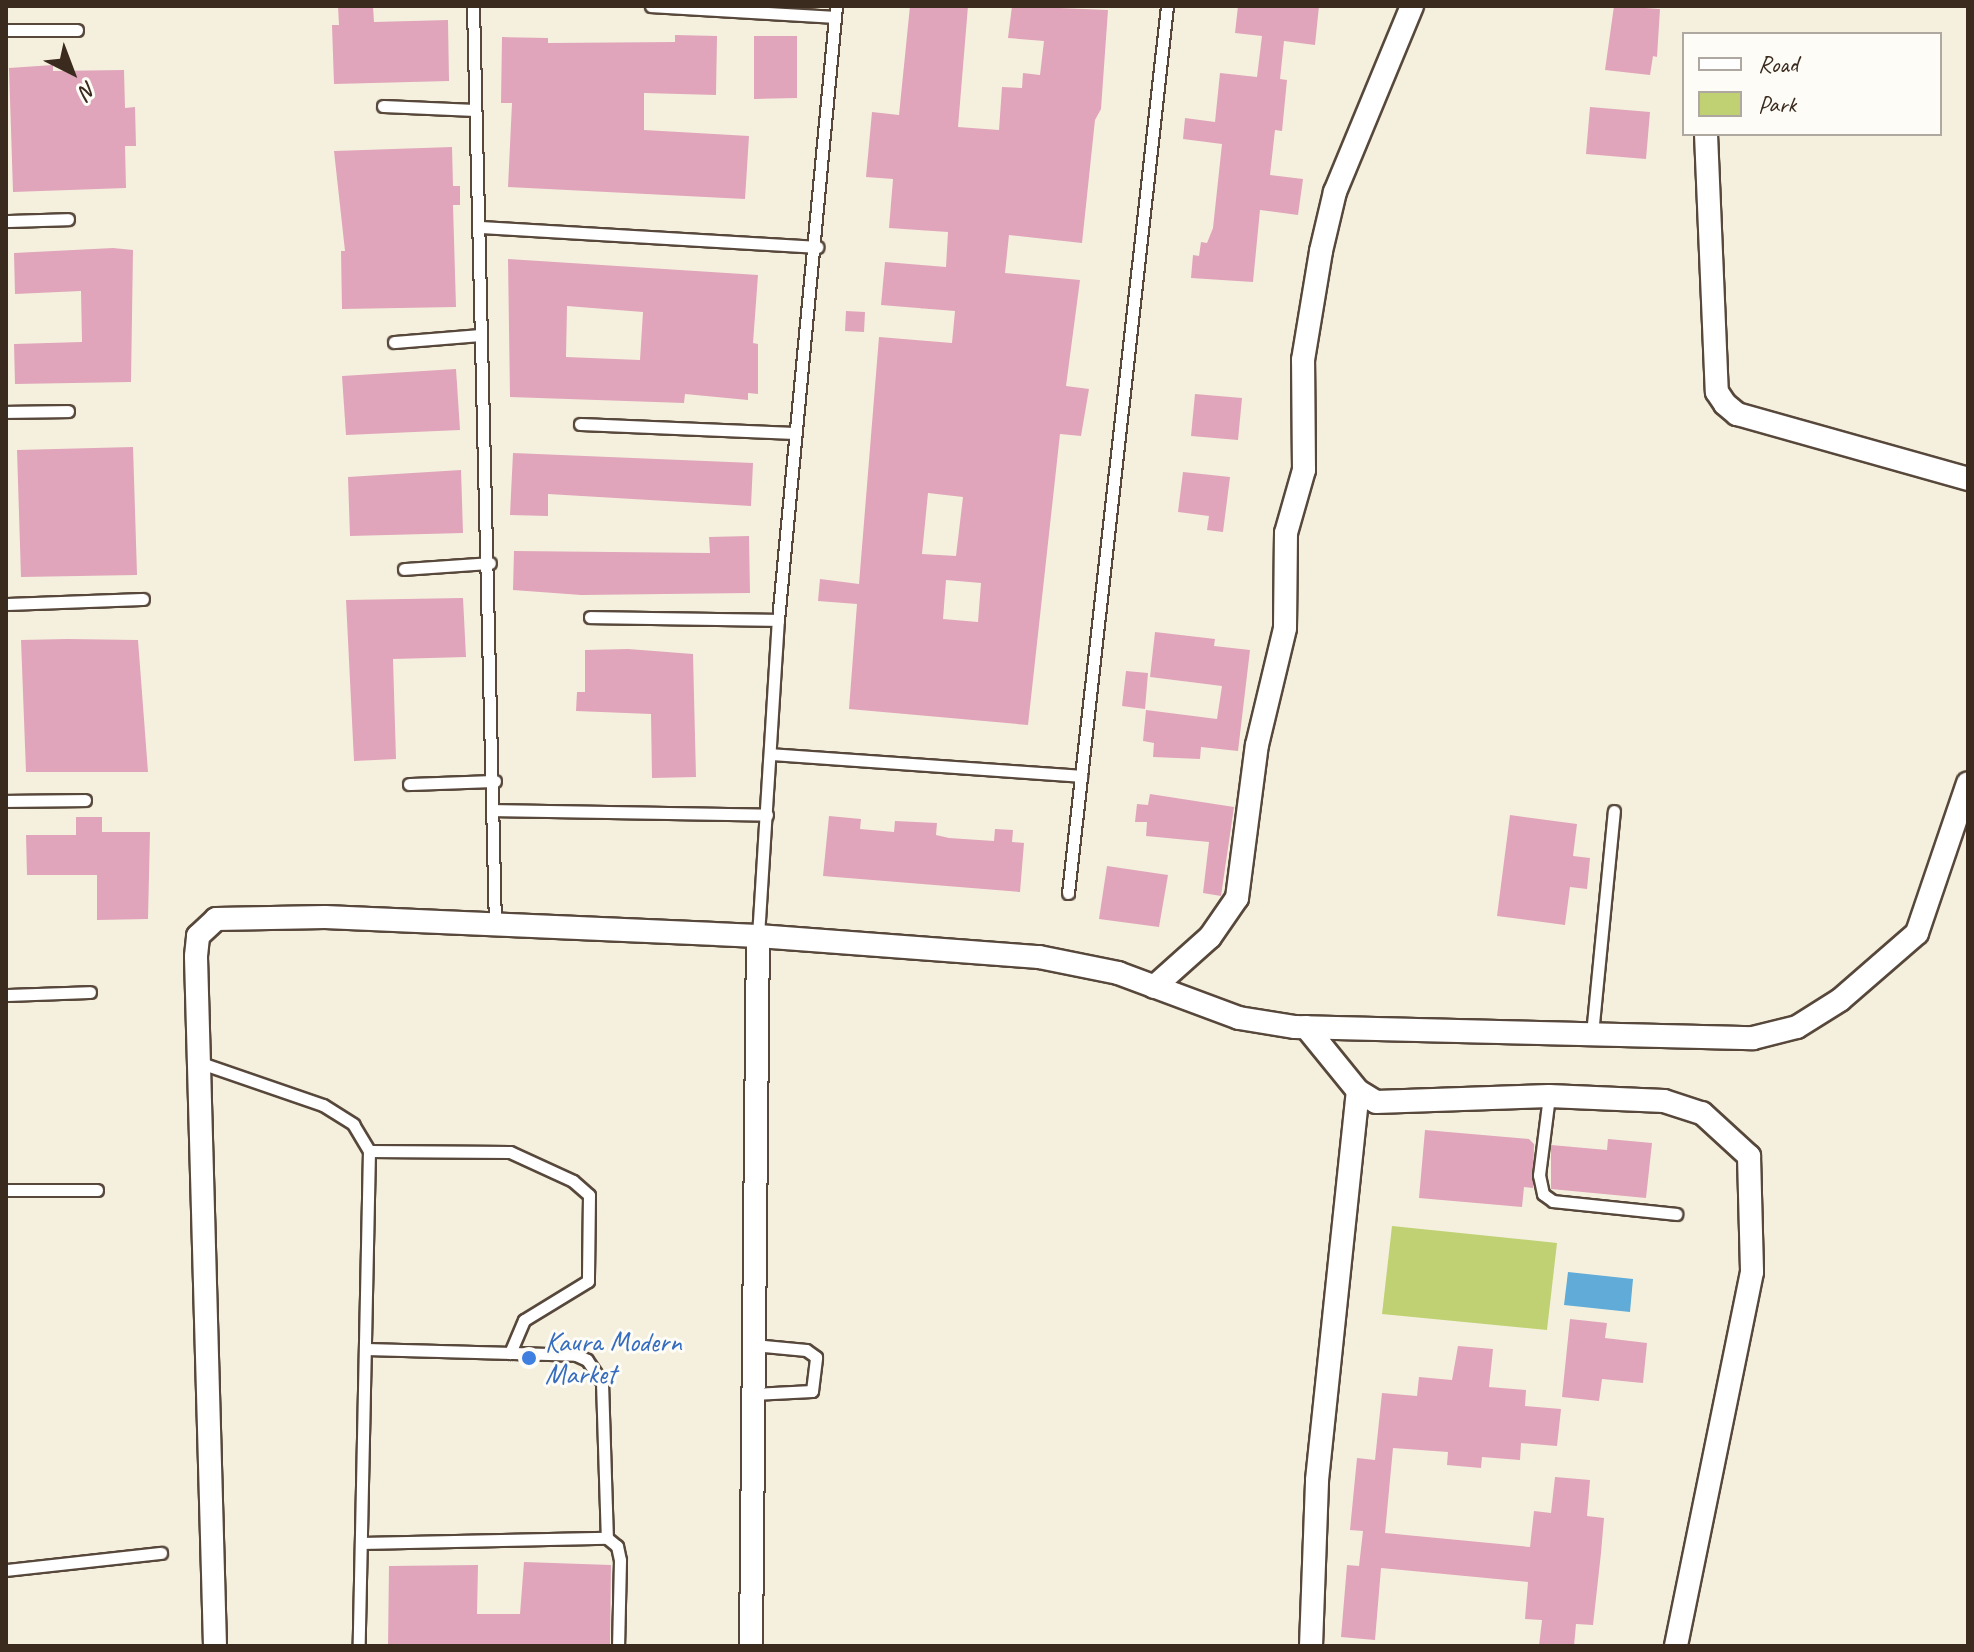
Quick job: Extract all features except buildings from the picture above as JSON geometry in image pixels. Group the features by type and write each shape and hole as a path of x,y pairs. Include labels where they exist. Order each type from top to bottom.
{"street":[{"path":"1154,987 1210,937 1237,898 1257,745 1285,628 1286,533 1304,470 1303,360 1321,251 1335,192 1412,6"},
{"path":"1706,136 1717,392 1725,404 1737,414 1968,479"},
{"path":"215,1646 198,1062 198,936 216,919 227,915 758,936 1039,957 1118,973 1239,1018 1306,1027 1753,1038 1797,1027 1840,1000 1917,933 1968,783"},
{"path":"751,1646 758,936"},
{"path":"1306,1027 1358,1091 1376,1102 1549,1096 1664,1101 1702,1113 1749,1156 1752,1272 1676,1646"},
{"path":"1311,1646 1317,1480 1358,1091"}],"lane":[{"path":"473,6 482,227 481,335 490,563 495,926"},
{"path":"651,6 836,11 817,247 795,433 778,620 758,936"},
{"path":"1068,893 1167,6"},
{"path":"6,30 77,30"},
{"path":"383,106 475,110"},
{"path":"6,221 68,219"},
{"path":"482,227 817,247"},
{"path":"394,342 481,335"},
{"path":"6,412 68,411"},
{"path":"580,424 795,433"},
{"path":"404,569 490,563"},
{"path":"6,604 143,599"},
{"path":"590,617 778,620"},
{"path":"770,754 1081,776"},
{"path":"409,784 495,781"},
{"path":"6,801 85,800"},
{"path":"494,810 767,815"},
{"path":"1592,1034 1614,811"},
{"path":"6,995 90,992"},
{"path":"198,1062 323,1105 353,1124 369,1151 359,1646"},
{"path":"1549,1096 1539,1175 1543,1194 1553,1201 1676,1214"},
{"path":"369,1151 510,1152 573,1181 589,1195 588,1281 524,1320 510,1353"},
{"path":"6,1190 97,1190"},
{"path":"753,1345 812,1353 815,1386 808,1393 753,1394"},
{"path":"366,1349 576,1355 599,1371 607,1538"},
{"path":"361,1543 607,1538 617,1546 620,1560 618,1646"},
{"path":"6,1570 161,1553"}],"green space":[{"path":"1392,1226 1557,1243 1547,1330 1382,1314"}],"water":[{"path":"1568,1272 1633,1279 1630,1312 1564,1305"}],"place":[{"name":"Kaura Modern Market","path":"529,1358"}]}
